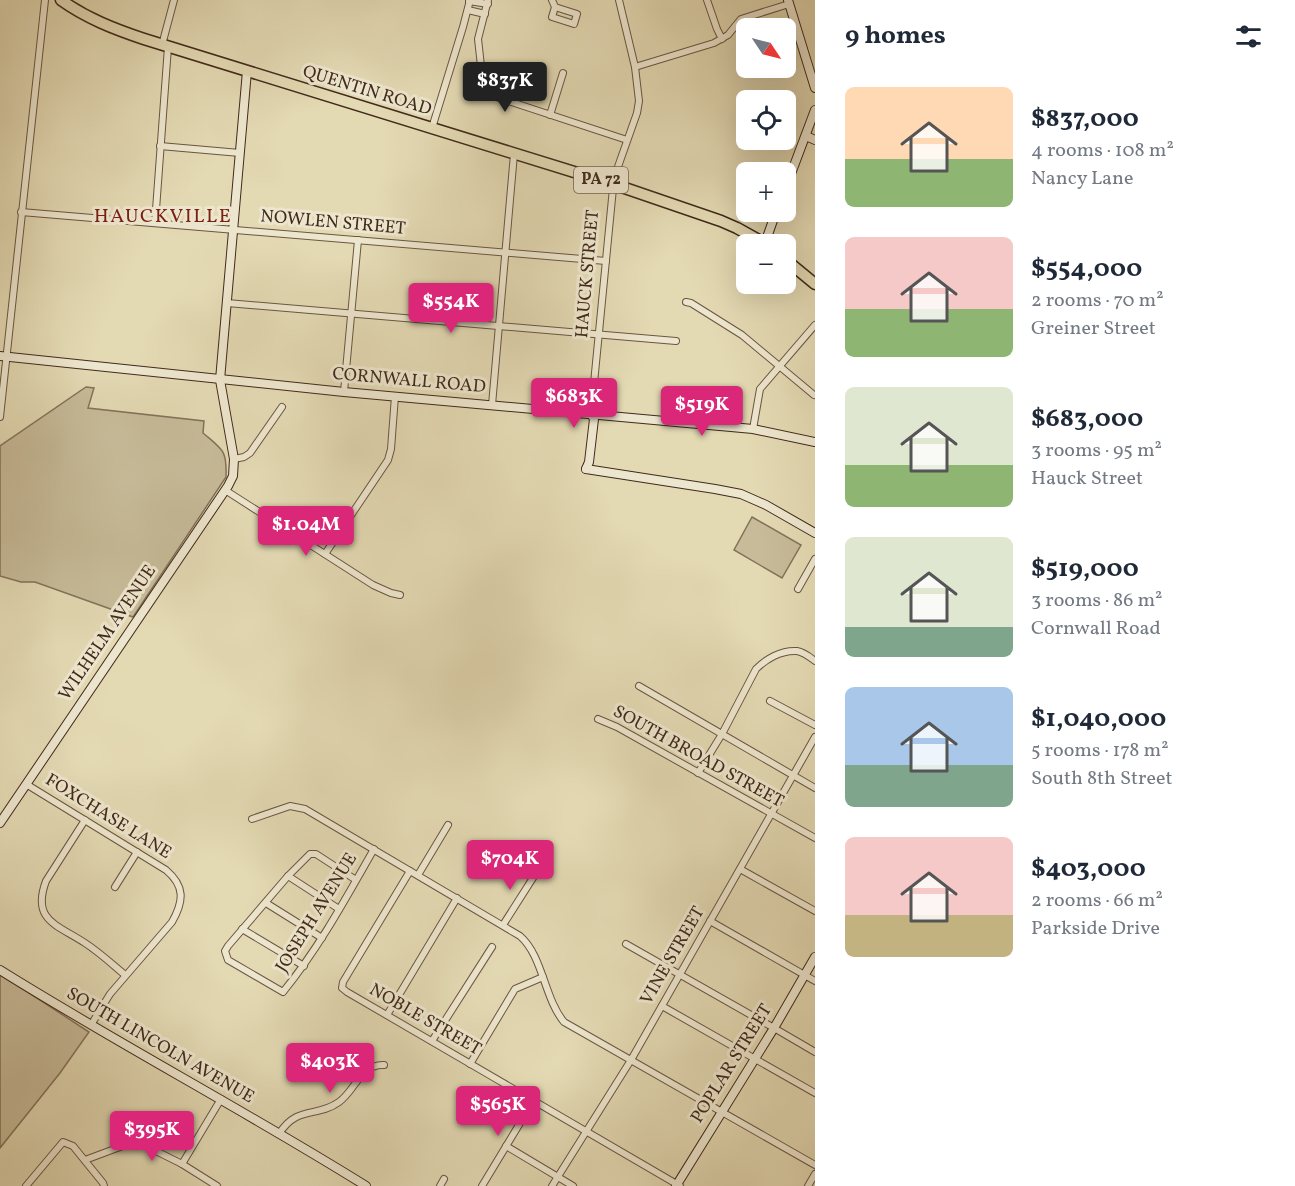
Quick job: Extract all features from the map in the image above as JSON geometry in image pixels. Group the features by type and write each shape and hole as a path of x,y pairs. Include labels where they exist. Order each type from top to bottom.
{"highway":[{"name":"QUENTIN ROAD","path":"61,0 96,21 165,46 613,184 721,221 748,234"},
{"path":"796,268 815,284"}],"street":[{"path":"0,417 3,357 45,0"},
{"path":"155,223 165,46 174,0"},
{"path":"552,0 555,7"},
{"name":"HAUCK STREET","path":"586,469 584,462 591,414 613,184 639,106 634,67 619,0"},
{"path":"707,0 722,39"},
{"path":"432,128 470,1 488,2 478,39 484,93 627,140"},
{"path":"634,67 706,46 728,35 741,19 788,2 815,88"},
{"path":"468,10 485,14"},
{"name":"WILHELM AVENUE","path":"0,823 233,476 234,459 220,380 247,71"},
{"path":"549,115 562,73"},
{"path":"796,162 815,110"},
{"path":"806,136 815,140"},
{"path":"160,146 240,153"},
{"path":"492,405 514,154"},
{"name":"NOWLEN STREET","path":"21,212 606,261"},
{"path":"344,392 358,240"},
{"path":"686,302 742,334 814,395"},
{"path":"227,303 676,341"},
{"path":"753,429 760,389 815,325"},
{"name":"CORNWALL ROAD","path":"3,357 344,392 753,429 815,442"},
{"path":"325,554 388,460 395,396"},
{"path":"234,459 248,456 282,407"},
{"name":"HAUCK STREET","path":"586,469 589,462 594,419 591,414"},
{"path":"590,452 597,463 618,474"},
{"path":"586,469 741,494 766,505 815,533"},
{"path":"225,490 373,585 400,595"},
{"path":"798,589 815,559"},
{"path":"698,773 722,734 756,669 763,662 776,655 797,651 815,661"},
{"path":"639,686 815,788"},
{"path":"770,700 815,725"},
{"name":"SOUTH BROAD STREET","path":"598,720 617,727 815,838"},
{"name":"VINE STREET","path":"552,1186 631,1060 815,737"},
{"name":"FOXCHASE LANE","path":"26,784 166,870 176,879 181,894 179,909 172,922 110,994 92,1025"},
{"path":"252,819 290,806 300,807 503,925 526,941 557,1012 570,1027 815,1165"},
{"path":"85,820 46,881 42,892 42,904 46,916 55,926 84,942 125,975"},
{"path":"418,875 448,825"},
{"name":"JOSEPH AVENUE","path":"242,929 225,951 228,960 283,992 304,966 322,938 374,849"},
{"path":"115,887 137,852"},
{"path":"304,966 242,929 310,854 316,854 356,880"},
{"path":"740,869 815,911"},
{"path":"503,925 538,870"},
{"name":"NOBLE STREET","path":"410,871 343,982 342,988 678,1185"},
{"path":"288,876 339,909"},
{"path":"387,1016 457,898"},
{"path":"266,903 322,938"},
{"path":"710,921 815,981"},
{"path":"626,944 815,1052"},
{"path":"432,1041 492,947"},
{"name":"POPLAR STREET","path":"678,1185 815,957"},
{"name":"SOUTH LINCOLN AVENUE","path":"0,970 366,1186"},
{"path":"470,1064 515,989 543,976"},
{"path":"662,1006 815,1093"},
{"path":"279,1134 296,1116 338,1103 371,1067 384,1065"},
{"path":"183,1164 221,1100"},
{"path":"482,1186 534,1100"},
{"path":"85,1160 136,1141 183,1164 217,1186"},
{"path":"26,1186 63,1142 73,1146 104,1186"},
{"path":"506,1146 573,1186"},
{"path":"808,1186 815,1174"},
{"path":"440,1186 444,1179"}],"shaded area":[{"path":"86,387 94,388 88,408 204,421 203,433 219,447 226,461 226,477 133,617 35,582 21,582 0,576 0,446"},
{"path":"752,517 801,545 782,578 734,550"},
{"path":"0,974 89,1032 60,1073 0,1148"}],"district":[{"name":"HAUCKVILLE","path":"163,217"}]}
